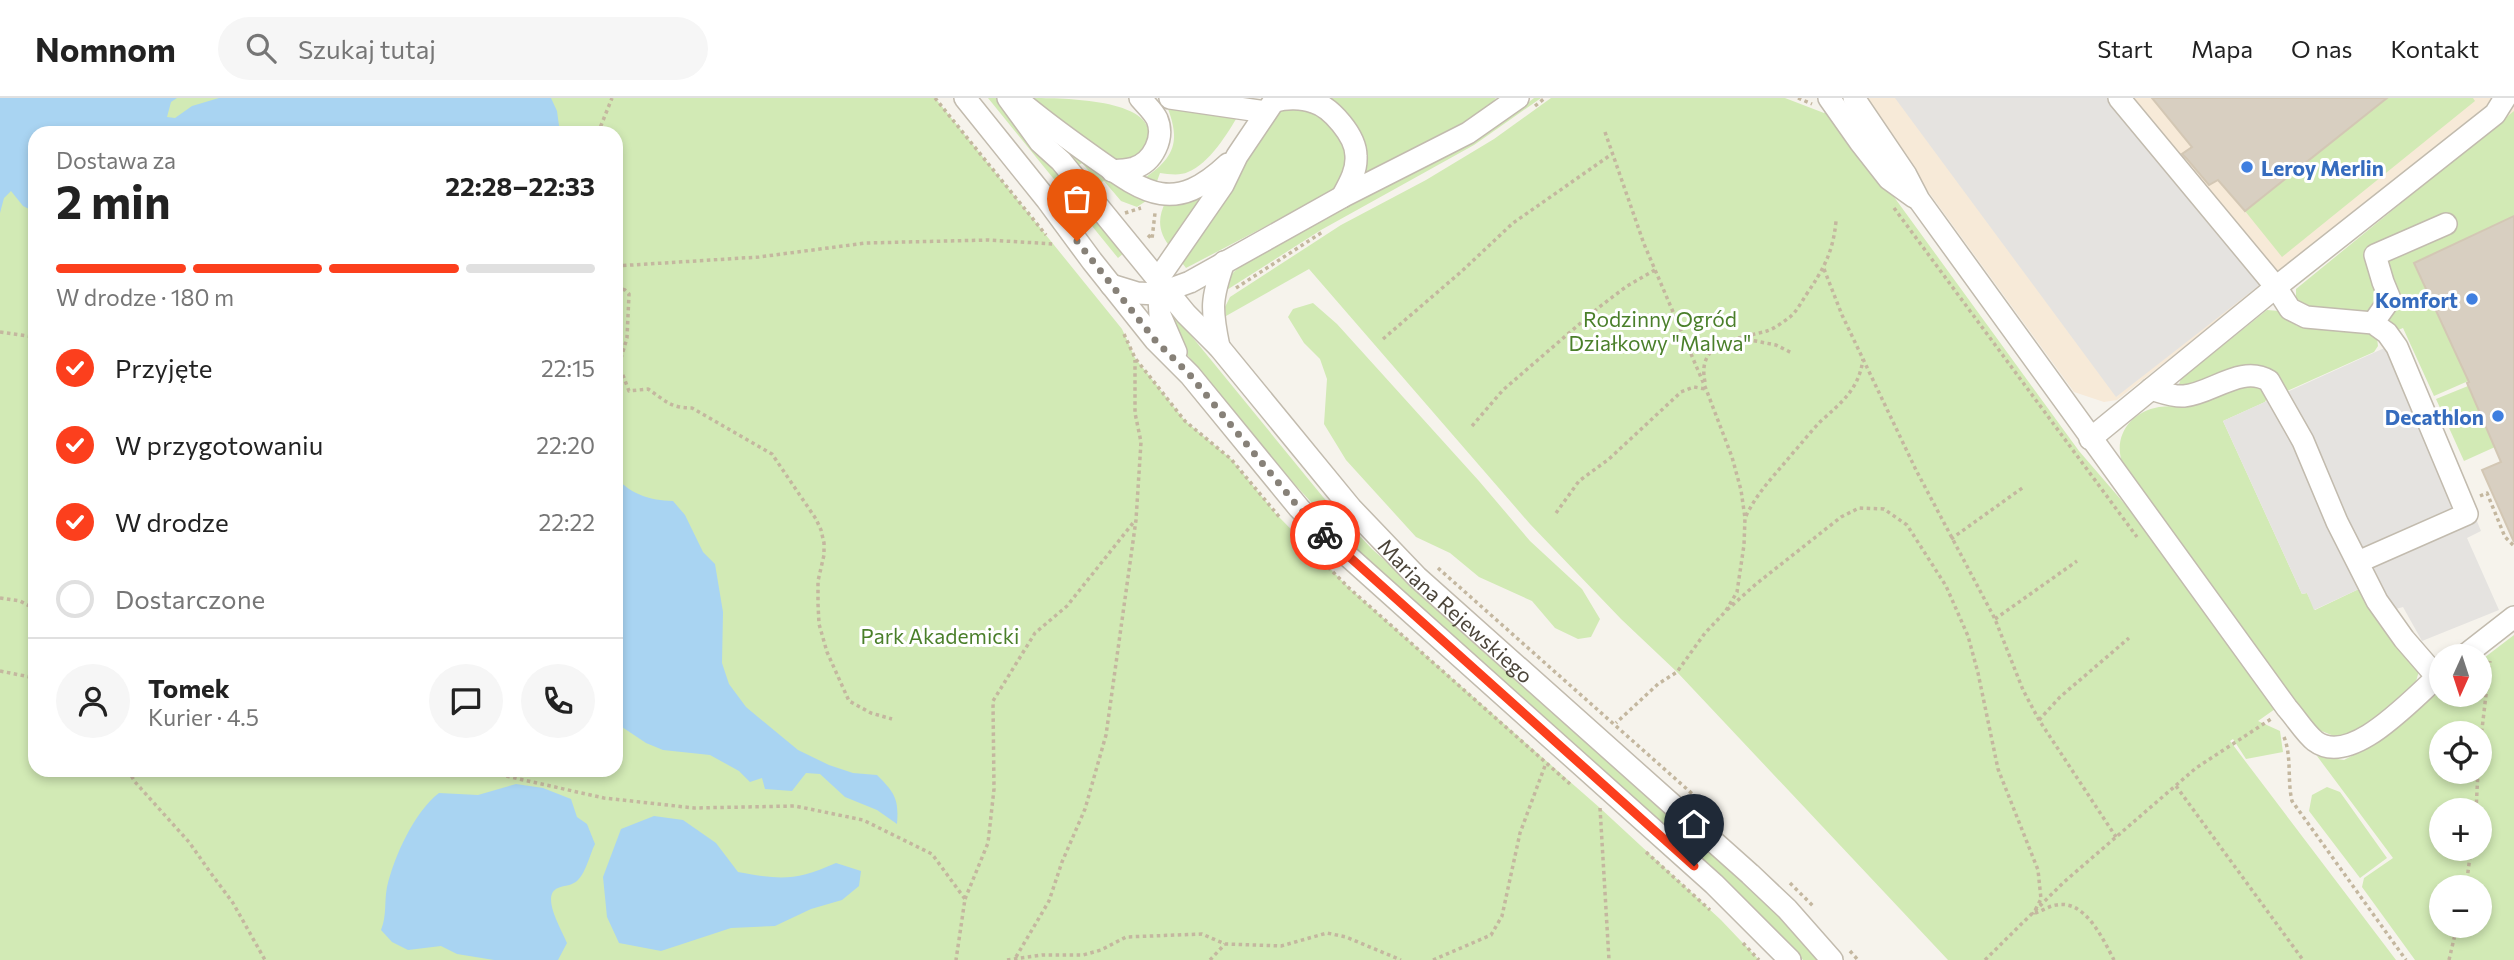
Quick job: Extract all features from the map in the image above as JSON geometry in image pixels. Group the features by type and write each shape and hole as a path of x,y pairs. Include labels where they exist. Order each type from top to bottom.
{"street":[{"name":"Mariana Rejewskiego","path":"965,98 1048,200 1155,340 1190,375 1299,508 1330,540 1714,884 1790,960"},
{"name":"Mariana Rejewskiego","path":"1007,98 1040,142 1061,161 1161,288 1219,347 1385,546 1837,951"},
{"path":"1016,98 1112,171 1146,191 1175,194 1202,186 1237,156"},
{"path":"1112,171 1132,169 1153,155 1159,138 1158,122 1140,98"},
{"path":"1170,98 1272,104 1290,99 1323,106 1345,130 1357,152 1356,169 1342,197"},
{"path":"1111,285 1137,293 1161,288 1224,262 1444,145 1498,107 1518,98"},
{"path":"1829,98 1889,178 1919,200"},
{"path":"1854,98 1906,174 1919,200 2090,439 2278,717 2315,741 2326,745 2348,746 2374,732 2429,685"},
{"path":"2119,98 2276,287 2290,309 2306,317 2373,323 2387,333 2397,347 2467,514 2358,562"},
{"path":"2090,439 2276,287 2495,114 2505,98"},
{"path":"1190,375 1171,342 1160,315 1161,288 1223,185 1237,156 1272,104"},
{"path":"2373,323 2390,299 2375,254 2446,224"},
{"path":"1219,347 1212,301 1224,262"},
{"path":"2151,389 2181,397 2240,377 2256,376 2269,381 2303,441 2337,522 2377,601 2404,639 2429,665"},
{"path":"2479,644 2514,617"}],"path":[{"path":"600,126 612,98"},
{"path":"1605,132 1630,207 1732,457 1741,490 1745,517 1744,545 1737,592 1725,612"},
{"path":"1383,339 1513,223 1612,154"},
{"path":"1890,203 2139,540"},
{"path":"1706,389 1703,374 1706,359 1716,347 1734,337 1769,331 1792,316 1824,269 1834,242 1836,221"},
{"path":"623,266 759,257 866,243 988,240 1054,244"},
{"path":"1824,269 1831,291 1873,382 1951,539 1995,619 2023,690 2039,720 2116,838"},
{"path":"1472,426 1503,390 1598,308 1627,285 1655,270"},
{"path":"623,289 630,301 628,338 623,353"},
{"path":"0,332 28,336"},
{"path":"1734,337 1776,345 1792,353"},
{"path":"1016,957 1049,901 1062,862 1085,809 1106,735 1136,520 1140,442 1135,413 1135,358"},
{"path":"1745,517 1768,480 1820,422 1840,406 1853,389 1861,372 1863,358"},
{"path":"623,375 629,391 648,390 669,405 692,408 772,454 821,530 824,555 818,582 819,624 827,652 846,696 854,705 892,719"},
{"path":"1556,513 1579,481 1609,459 1681,393 1695,387 1706,389"},
{"path":"1951,539 2025,486"},
{"path":"2463,503 2487,493 2505,537 2514,546"},
{"path":"1601,740 1615,723 1658,684 1677,672 1705,634 1756,584 1841,517 1859,508 1884,509 1907,525 1946,586 1968,636 1998,769 2038,870 2041,899 2033,914"},
{"path":"956,960 965,900 988,843 994,789 993,701 1035,632 1067,606 1136,520"},
{"path":"1995,619 2077,561"},
{"path":"1432,565 1442,570 1724,823"},
{"path":"0,598 20,601 28,605"},
{"path":"2481,721 2495,632"},
{"path":"2039,720 2060,697 2129,638"},
{"path":"0,671 28,677"},
{"path":"1985,960 2064,882 2196,768 2278,717"},
{"path":"2280,731 2288,748 2288,785 2292,801 2406,960"},
{"path":"1433,960 1490,935 1502,916 1520,834 1546,763 1573,786"},
{"path":"134,777 189,842 233,904 265,960"},
{"path":"510,777 604,799 694,808 795,806 863,820 932,854 965,900"},
{"path":"2176,786 2303,960"},
{"path":"1591,801 1609,817"},
{"path":"1600,808 1609,960"},
{"path":"1644,850 1711,911"},
{"path":"1784,877 1804,895 1819,914"},
{"path":"2033,914 2058,904 2078,910 2094,925 2113,960"},
{"path":"1007,960 1016,957 1083,955 1101,950 1126,937 1202,934 1225,944 1281,946 1327,933 1346,937 1401,960"},
{"path":"2449,960 2454,938"},
{"path":"1740,940 1759,960"},
{"path":"1210,960 1225,944"},
{"path":"1837,951 1858,960"}],"shaded area":[{"name":"Leroy Merlin","path":"1864,98 2514,98 2514,122 2309,270 2287,266 2117,400 2104,402 2074,392 1866,106"},
{"path":"1895,98 2108,98 2261,284 2116,397"},
{"name":"Decathlon","path":"2402,340 2481,531 2467,538 2499,610 2422,641 2403,607 2385,612 2361,588 2314,610 2307,593 2302,594 2223,421"}],"green space":[{"name":"Park Akademicki","path":"0,98 935,98 1122,329 1135,358 1185,421 1231,459 1276,514 1349,588 1600,808 1721,920 1759,960 0,960"},
{"path":"988,98 997,98 1124,253 1118,258"},
{"path":"1028,98 1082,100 1123,108 1138,116 1147,126 1146,146 1135,156 1115,161"},
{"path":"1322,98 1496,98 1489,107 1474,117 1365,174"},
{"path":"1534,98 1541,98 1474,145 1321,230 1222,293 1234,272 1251,259 1450,154"},
{"name":"Rodzinny Ogród Działkowy \"Malwa\"","path":"1551,98 1785,98 1824,113 1830,109 2079,451 2129,509 2275,709 2258,721 2280,731 2283,752 2246,759 2233,739 2230,741 2396,960 1948,960 1677,672 1621,619 1530,524 1309,269 1226,316 1225,307 1230,297 1341,225 1426,180 1494,139"},
{"path":"2387,98 2473,98 2475,101 2282,257 2245,211"},
{"path":"1166,104 1239,114 1217,147 1196,168 1185,173 1160,173 1156,184 1143,179 1163,163 1172,147 1173,128"},
{"path":"1281,108 1307,111 1322,117 1349,150 1346,178 1333,191 1186,268 1179,259"},
{"name":"Komfort","path":"2514,111 2514,361 2434,396 2403,328 2398,330 2384,317 2308,308 2296,300 2296,289"},
{"path":"1038,125 1149,199 1137,207 1121,201 1104,181 1099,183 1082,163 1077,166"},
{"path":"1207,191 1171,248 1163,237 1160,225 1166,201"},
{"path":"1313,303 1337,324 1530,541 1582,589 1600,619 1591,637 1578,639 1555,628 1532,601 1479,577 1450,553 1416,537 1346,460 1324,424 1327,379 1320,359 1304,343 1288,317 1293,309"},
{"path":"2267,310 2279,311 2297,326 2370,333 2377,338 2378,346 2374,352 2285,392 2279,381 2177,389 2181,379"},
{"path":"1168,311 1171,311 1323,497 1372,549 1760,896 1820,960 1803,960 1728,883 1355,550 1277,465 1185,352"},
{"path":"2260,383 2267,398 2265,402 2223,421 2302,594 2307,593 2315,610 2361,588 2419,671 2415,685 2368,726 2346,735 2334,736 2311,725 2124,467 2121,457 2121,437 2125,428 2148,410 2188,405 2234,388"},
{"path":"2468,386 2495,447 2464,461 2436,399"},
{"path":"2514,635 2514,960 2415,960 2362,887 2364,878 2393,858 2317,756 2344,760 2365,749 2429,700 2429,707 2492,707 2492,652"},
{"path":"2327,787 2340,792 2387,858 2360,878 2309,811 2312,795"}],"water":[{"path":"0,98 177,98 171,102 167,117 175,118 192,106 219,98 551,98 557,111 559,126 28,126 28,208 11,191 4,198 0,213"},
{"path":"623,484 642,495 673,501 685,515 703,552 715,564 723,612 722,663 729,684 746,707 798,750 853,773 877,775 894,797 897,824 877,810 845,797 820,774 806,773 792,791 765,789 762,778 750,782 739,771 710,755 663,750 646,743 623,728"},
{"path":"516,784 543,788 571,799 577,817 587,824 595,844 581,877 558,888 551,898 554,913 567,943 558,960 494,960 457,954 441,946 408,950 392,942 381,930 387,887 400,849 421,811 439,793 478,795"},
{"path":"654,816 683,820 716,843 738,872 766,877 788,877 836,863 861,871 859,886 842,900 811,909 775,926 731,928 661,951 619,943 607,917 603,877 621,829"}],"building":[{"name":"Leroy Merlin","path":"2152,98 2387,98 2245,211 2218,180 2209,185 2182,154 2192,147"},
{"name":"Komfort","path":"2514,216 2514,542 2482,470 2501,462 2467,383 2469,382 2414,263"}],"way so far":[{"path":"1077,241 1155,340 1190,375 1299,508 1325,535"}],"place":[{"name":"Leroy Merlin","path":"2247,167"},
{"name":"Komfort","path":"2472,299"},
{"name":"Decathlon","path":"2498,416"}],"route":[{"path":"1325,535 1694,866"}]}
